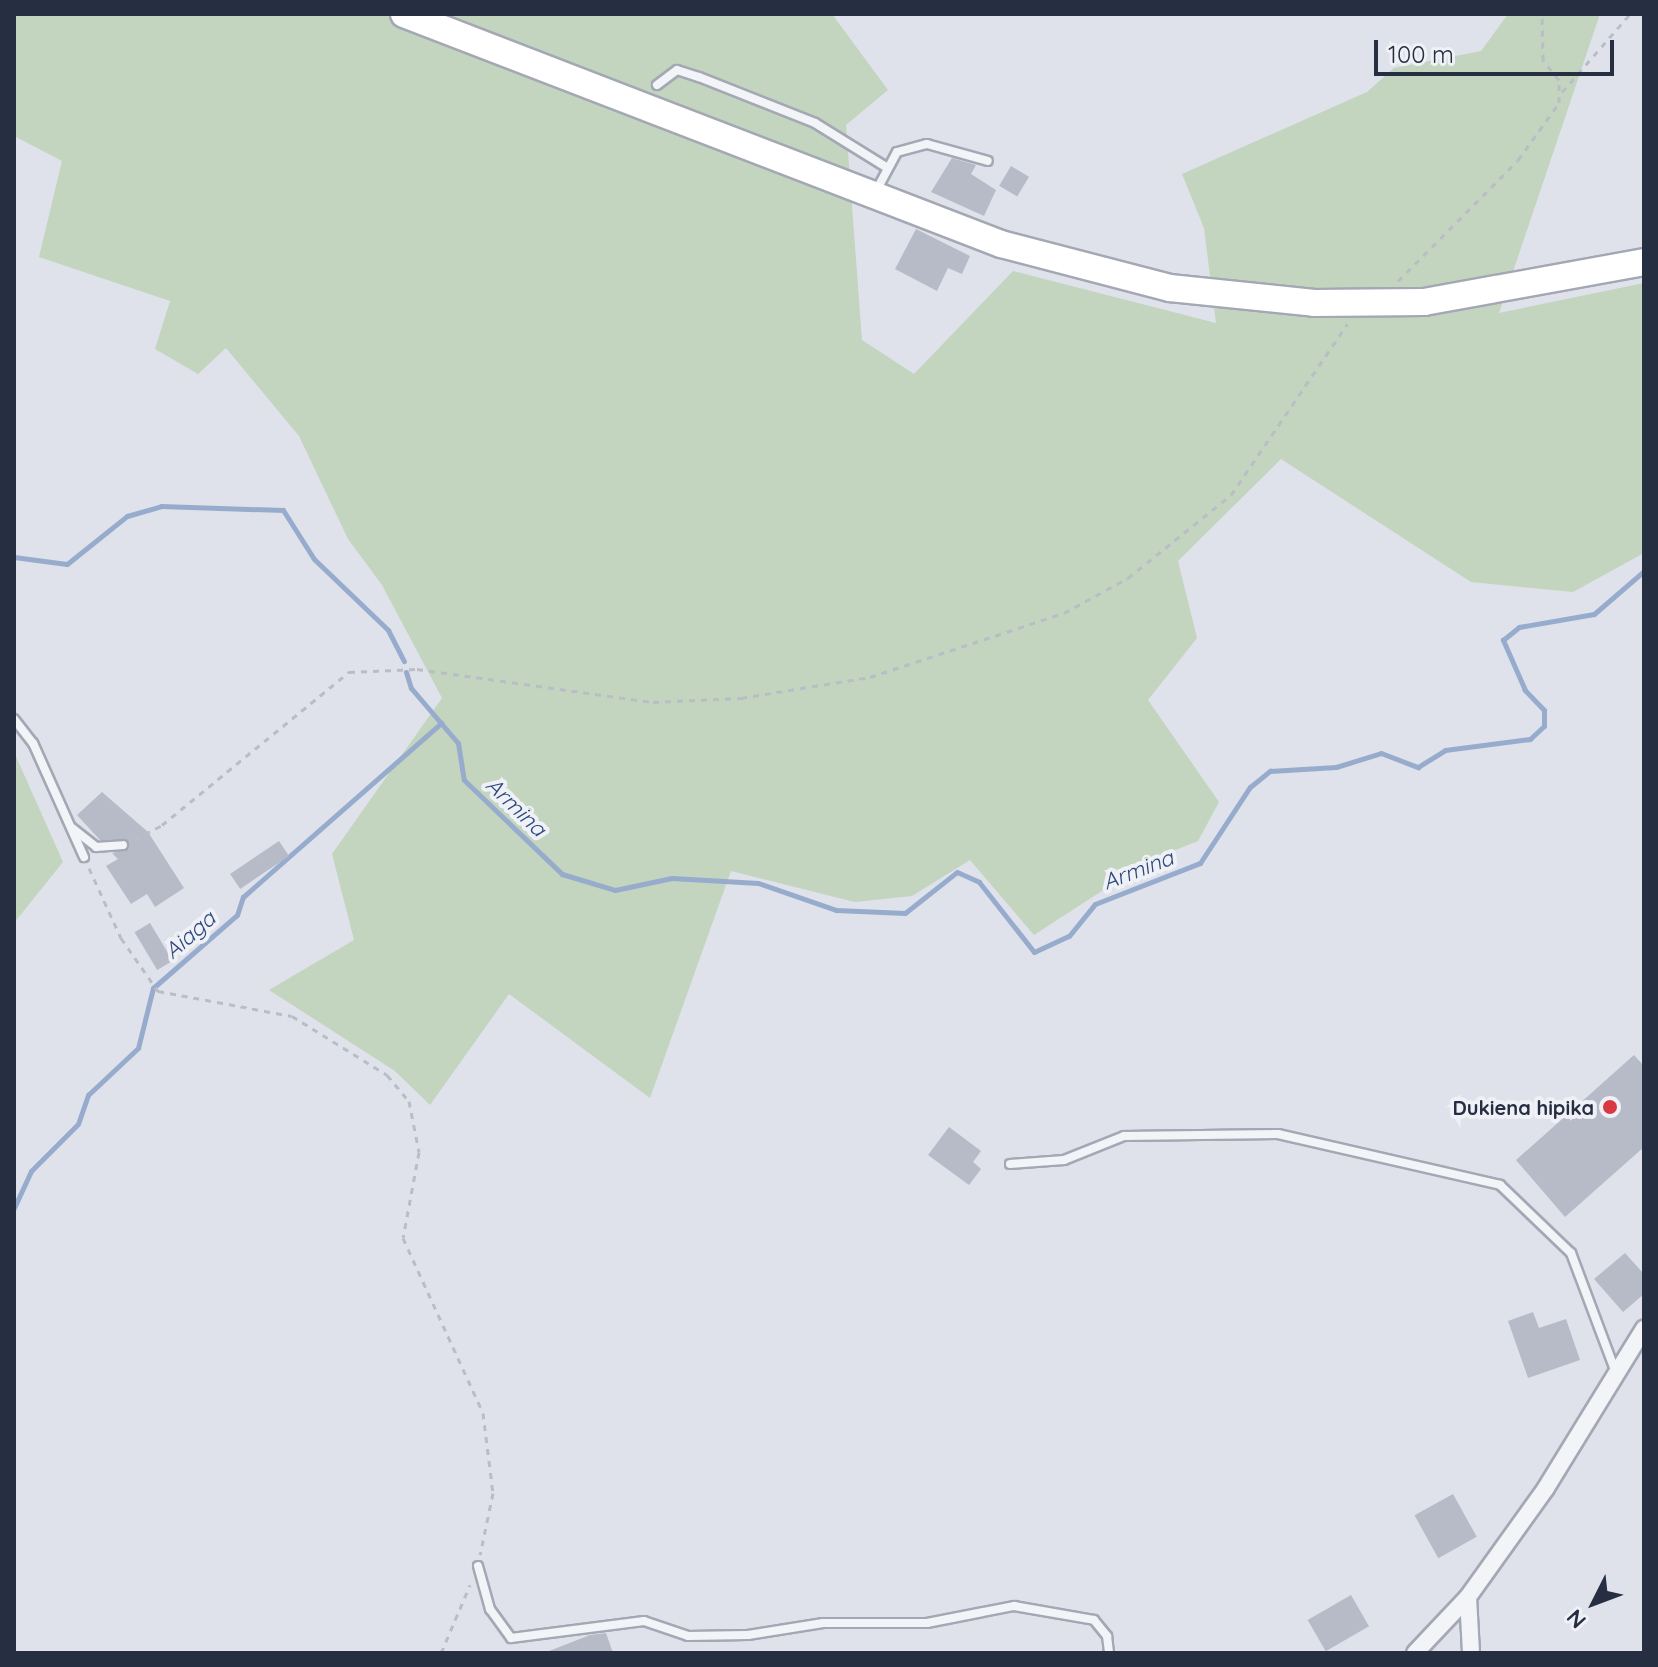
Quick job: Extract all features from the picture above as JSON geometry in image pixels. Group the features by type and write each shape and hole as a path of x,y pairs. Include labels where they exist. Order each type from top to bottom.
{"main road":[{"path":"404,14 1001,244 1170,288 1370,303 1500,292 1644,262"}],"street":[{"path":"1415,1653 1468,1597 1644,1329"},
{"path":"1468,1597 1471,1653"}],"lane":[{"path":"657,85 677,70 699,77 815,123 886,167"},
{"path":"875,196 886,167 897,152 927,144 988,161"},
{"path":"14,719 33,743 84,857"},
{"path":"72,827 96,847 123,845"},
{"path":"1010,1164 1064,1160 1124,1136 1278,1134 1500,1185 1571,1253 1616,1374"},
{"path":"478,1566 490,1609 511,1638 644,1621 688,1636 748,1635 823,1623 927,1623 1014,1606 1094,1620 1107,1636 1109,1653"}],"path":[{"path":"1542,14 1543,60 1562,92"},
{"path":"123,845 162,825 349,672 417,669 653,702 741,698 870,677 1064,613 1128,578 1231,495 1319,356 1370,303 1430,253 1453,219 1518,160 1562,92 1630,14"},
{"path":"84,857 121,938 158,991 292,1016 387,1075 409,1101 419,1152 403,1238 483,1413 493,1493 478,1566 441,1653"}],"green space":[{"path":"14,14 832,14 888,90 846,125 862,340 914,374 1013,271 1216,323 1204,228 1182,174 1367,92 1394,68 1481,51 1508,14 1600,14 1499,313 1644,283 1644,553 1573,592 1471,582 1281,459 1178,561 1197,638 1148,700 1219,802 1198,841 1148,861 1034,935 970,860 912,896 855,902 731,871 650,1098 509,994 430,1105 395,1071 269,990 354,940 332,854 442,698 382,585 348,539 299,436 226,348 198,374 155,349 170,301 39,257 62,161 14,136"},
{"path":"14,752 63,862 14,923"}],"building":[{"path":"952,158 976,165 971,174 996,190 984,216 931,192"},
{"path":"1011,166 1029,177 1017,197 999,186"},
{"path":"916,229 970,256 962,274 948,268 937,291 895,269"},
{"path":"102,792 148,832 184,888 155,907 147,894 131,904 106,866 118,859 112,853 129,849 128,840 100,840 77,815"},
{"path":"279,841 289,856 240,889 230,874"},
{"path":"150,923 173,961 157,970 135,932"},
{"name":"Dukiena hipika","path":"1634,1055 1644,1066 1644,1147 1565,1217 1516,1160"},
{"path":"949,1127 981,1151 973,1162 981,1169 969,1185 928,1155"},
{"path":"1625,1253 1644,1274 1644,1294 1623,1312 1594,1279"},
{"path":"1533,1312 1539,1328 1566,1319 1580,1360 1528,1378 1508,1321"},
{"path":"1453,1494 1477,1537 1438,1558 1415,1515"},
{"path":"1351,1595 1369,1626 1326,1651 1308,1620"},
{"path":"606,1633 613,1653 544,1653 590,1635"}],"waterway":[{"name":"Armina","path":"14,557 67,564 127,516 161,506 283,510 314,559 388,630 404,661"},
{"name":"Armina","path":"406,672 411,688 458,743 464,780 562,874 615,890 672,878 758,883 836,910 905,913 957,872 979,882 1034,952 1069,936 1095,904 1200,863 1250,787 1270,771 1336,767 1381,753 1418,767 1445,750 1530,739 1544,726 1544,710 1525,690 1503,640 1519,627 1594,614 1644,571"},
{"name":"Aiaga","path":"14,1208 31,1171 78,1124 88,1095 138,1048 153,988 237,915 243,897 441,723"}],"place":[{"name":"Dukiena hipika","path":"1610,1107"}]}
